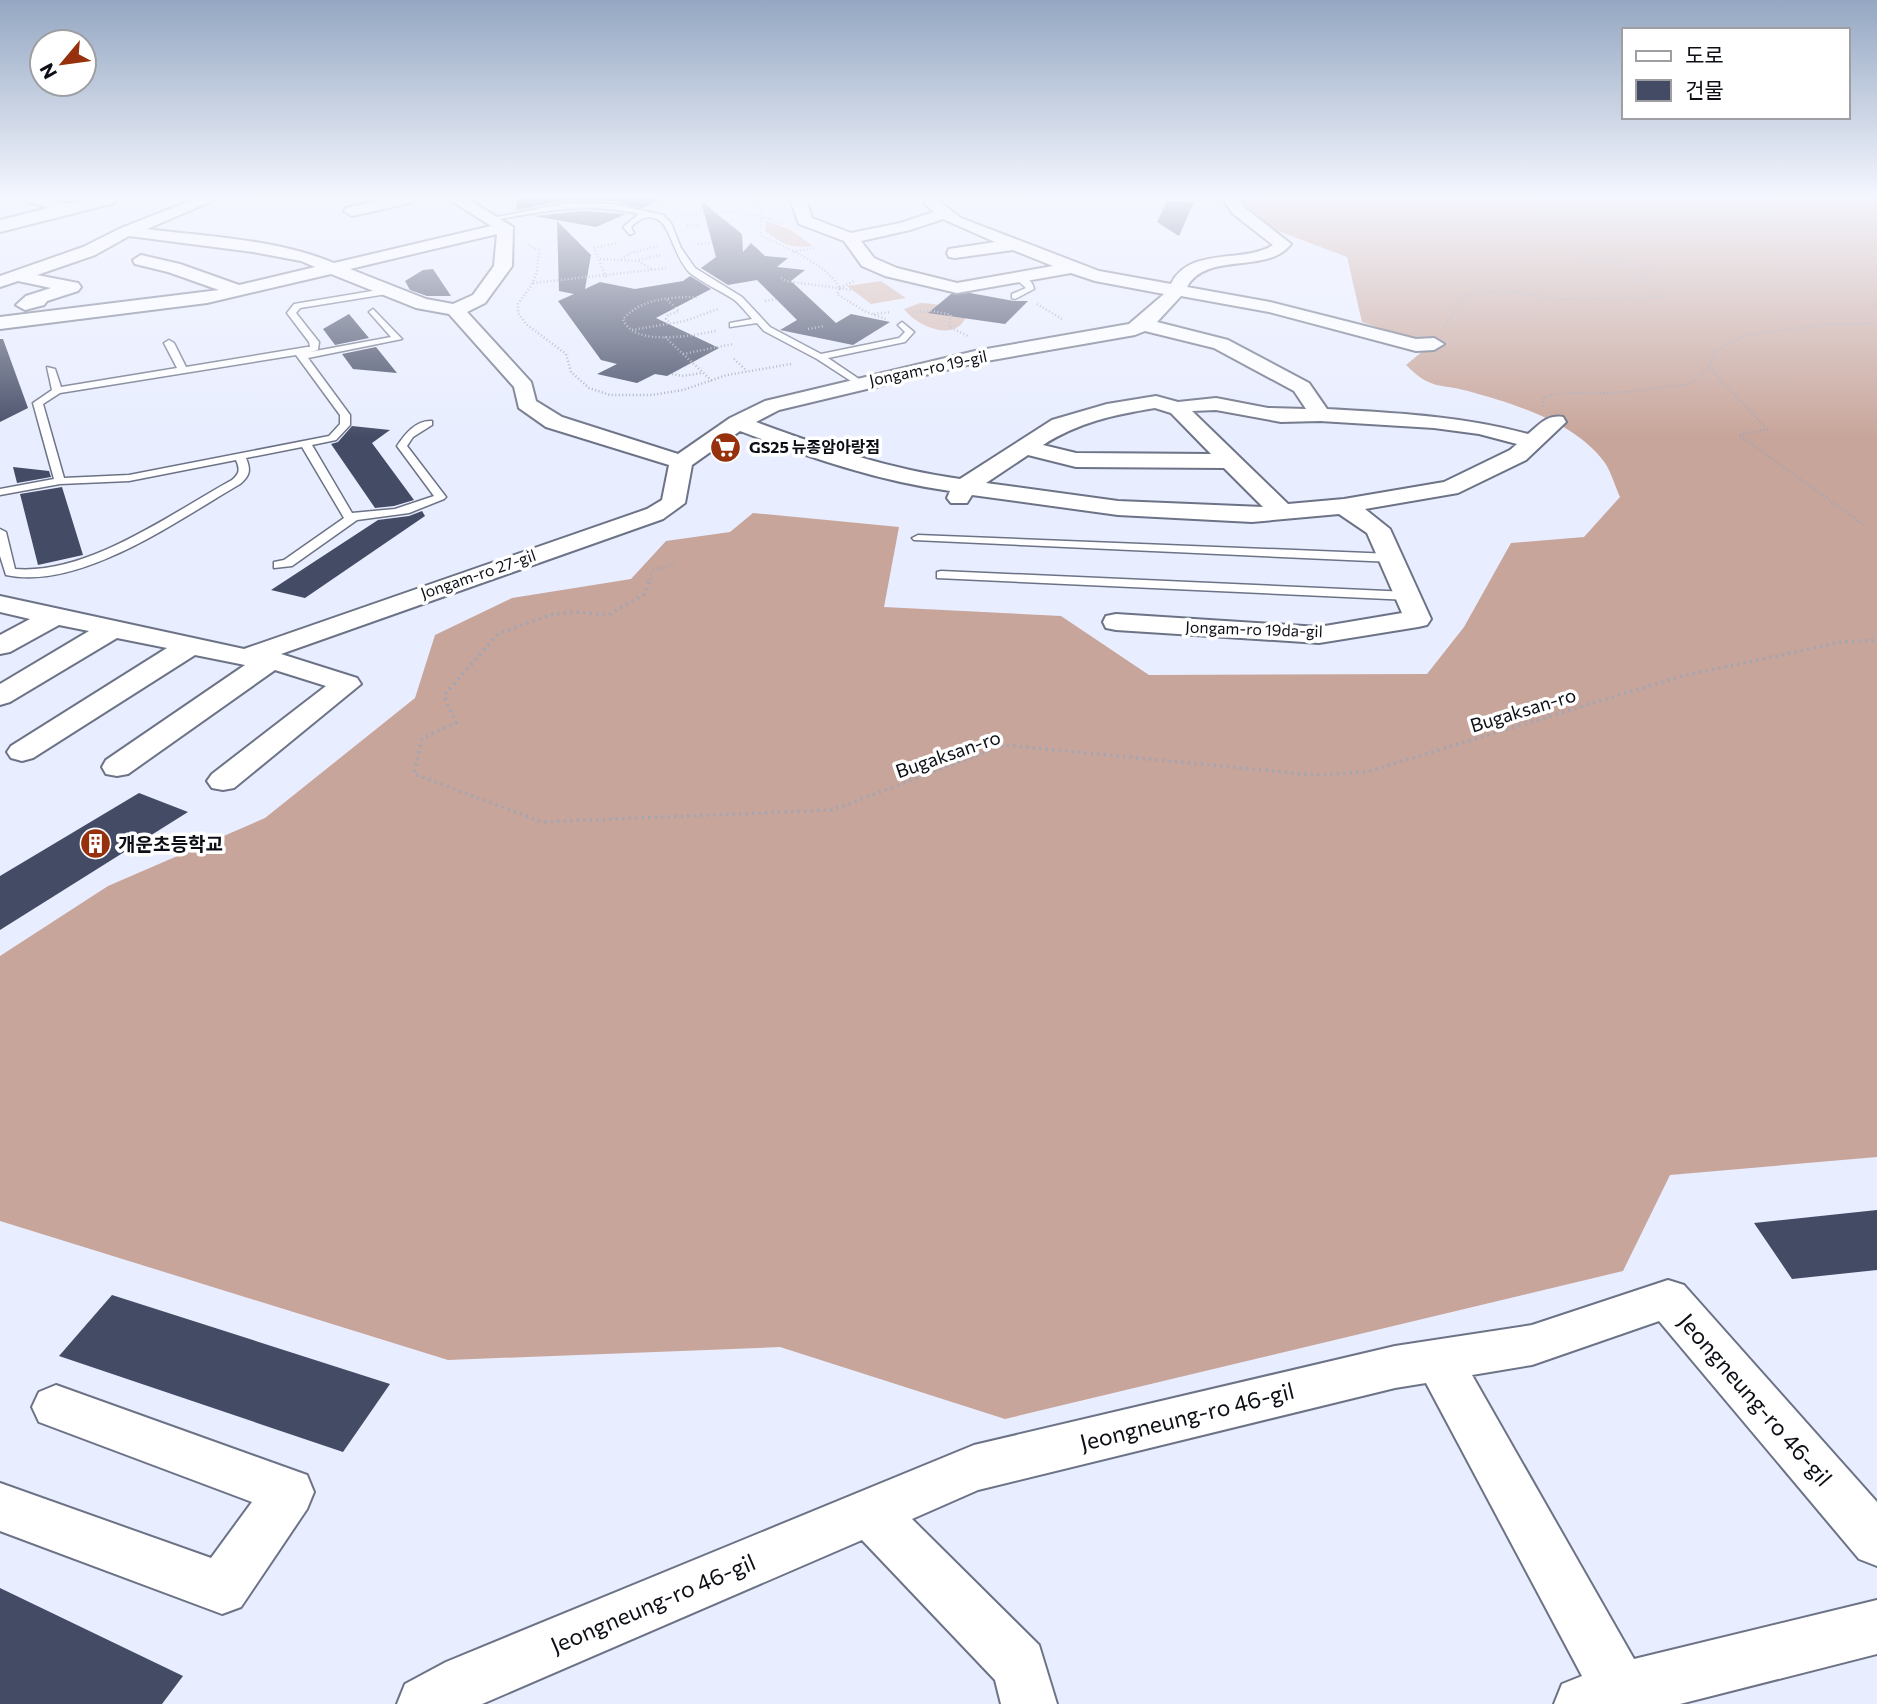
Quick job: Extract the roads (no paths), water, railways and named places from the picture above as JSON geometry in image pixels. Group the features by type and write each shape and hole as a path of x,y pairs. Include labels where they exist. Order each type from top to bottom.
{"street":[{"path":"0,321 15,313 9,311 38,301 32,300 72,287 8,279"},
{"path":"205,279 241,291"},
{"path":"0,321 207,298 294,279"},
{"path":"363,279 422,304 455,310 479,299 493,279"},
{"path":"918,279 957,288 1018,289 1045,279"},
{"path":"1110,279 1215,295 1416,345 1434,344"},
{"name":"Jongam-ro 19-gil","path":"681,462 738,423 772,405 975,357 1135,329 1156,315 1177,291 1183,279"},
{"path":"455,310 524,386 526,404 554,422 681,462"},
{"path":"1142,324 1221,344 1302,387 1320,415"},
{"path":"960,495 1022,447 1060,425 1107,410 1156,402 1178,409 1282,512"},
{"path":"1178,409 1189,404 1209,404 1281,416 1320,415 1446,424 1480,428 1533,442"},
{"path":"738,423 849,471 918,480 960,495 1118,508 1252,515 1344,506 1450,488 1518,456 1555,422"},
{"path":"1022,447 1076,460 1231,461"},
{"name":"Jongam-ro 27-gil","path":"117,767 257,659 655,514 673,503 681,462"},
{"name":"Jongam-ro 19da-gil","path":"1116,622 1319,635 1418,619 1378,529 1344,506"},
{"path":"0,604 257,659 347,684 223,781"},
{"path":"0,646 55,616"},
{"path":"0,696 112,629"},
{"path":"22,752 190,646"},
{"name":"Jeongneung-ro 46-gil","path":"425,1704 466,1682 974,1468 1395,1367 1532,1345 1668,1299 1877,1541"},
{"path":"1438,1360 1602,1697 1877,1627"},
{"path":"0,1507 222,1588 289,1492 56,1407"},
{"path":"870,1513 1019,1665 1029,1704"}],"lane":[{"path":"706,279 739,299 767,329 822,358 860,383"},
{"path":"301,354 315,348 291,313 297,306 390,290"},
{"path":"60,481 38,403 57,391 183,370 394,341 397,338 373,312"},
{"path":"733,325 759,320"},
{"path":"822,358 902,340 910,331 899,324"},
{"path":"169,343 183,370"},
{"path":"0,492 60,481 129,478 332,438 345,425 345,415 301,354"},
{"path":"50,369 57,391"},
{"path":"278,565 288,564 354,517 425,505 440,497 402,446 410,435 428,423"},
{"path":"305,443 344,511 354,517"},
{"path":"0,532 10,572 32,573 88,561 114,551 236,482 243,476 245,468 239,455"},
{"path":"918,538 1392,558"},
{"path":"941,575 1409,597"}],"place":[{"name":"GS25 뉴종암아랑점","path":"726,447"},
{"name":"개운초등학교","path":"95,844"}]}
